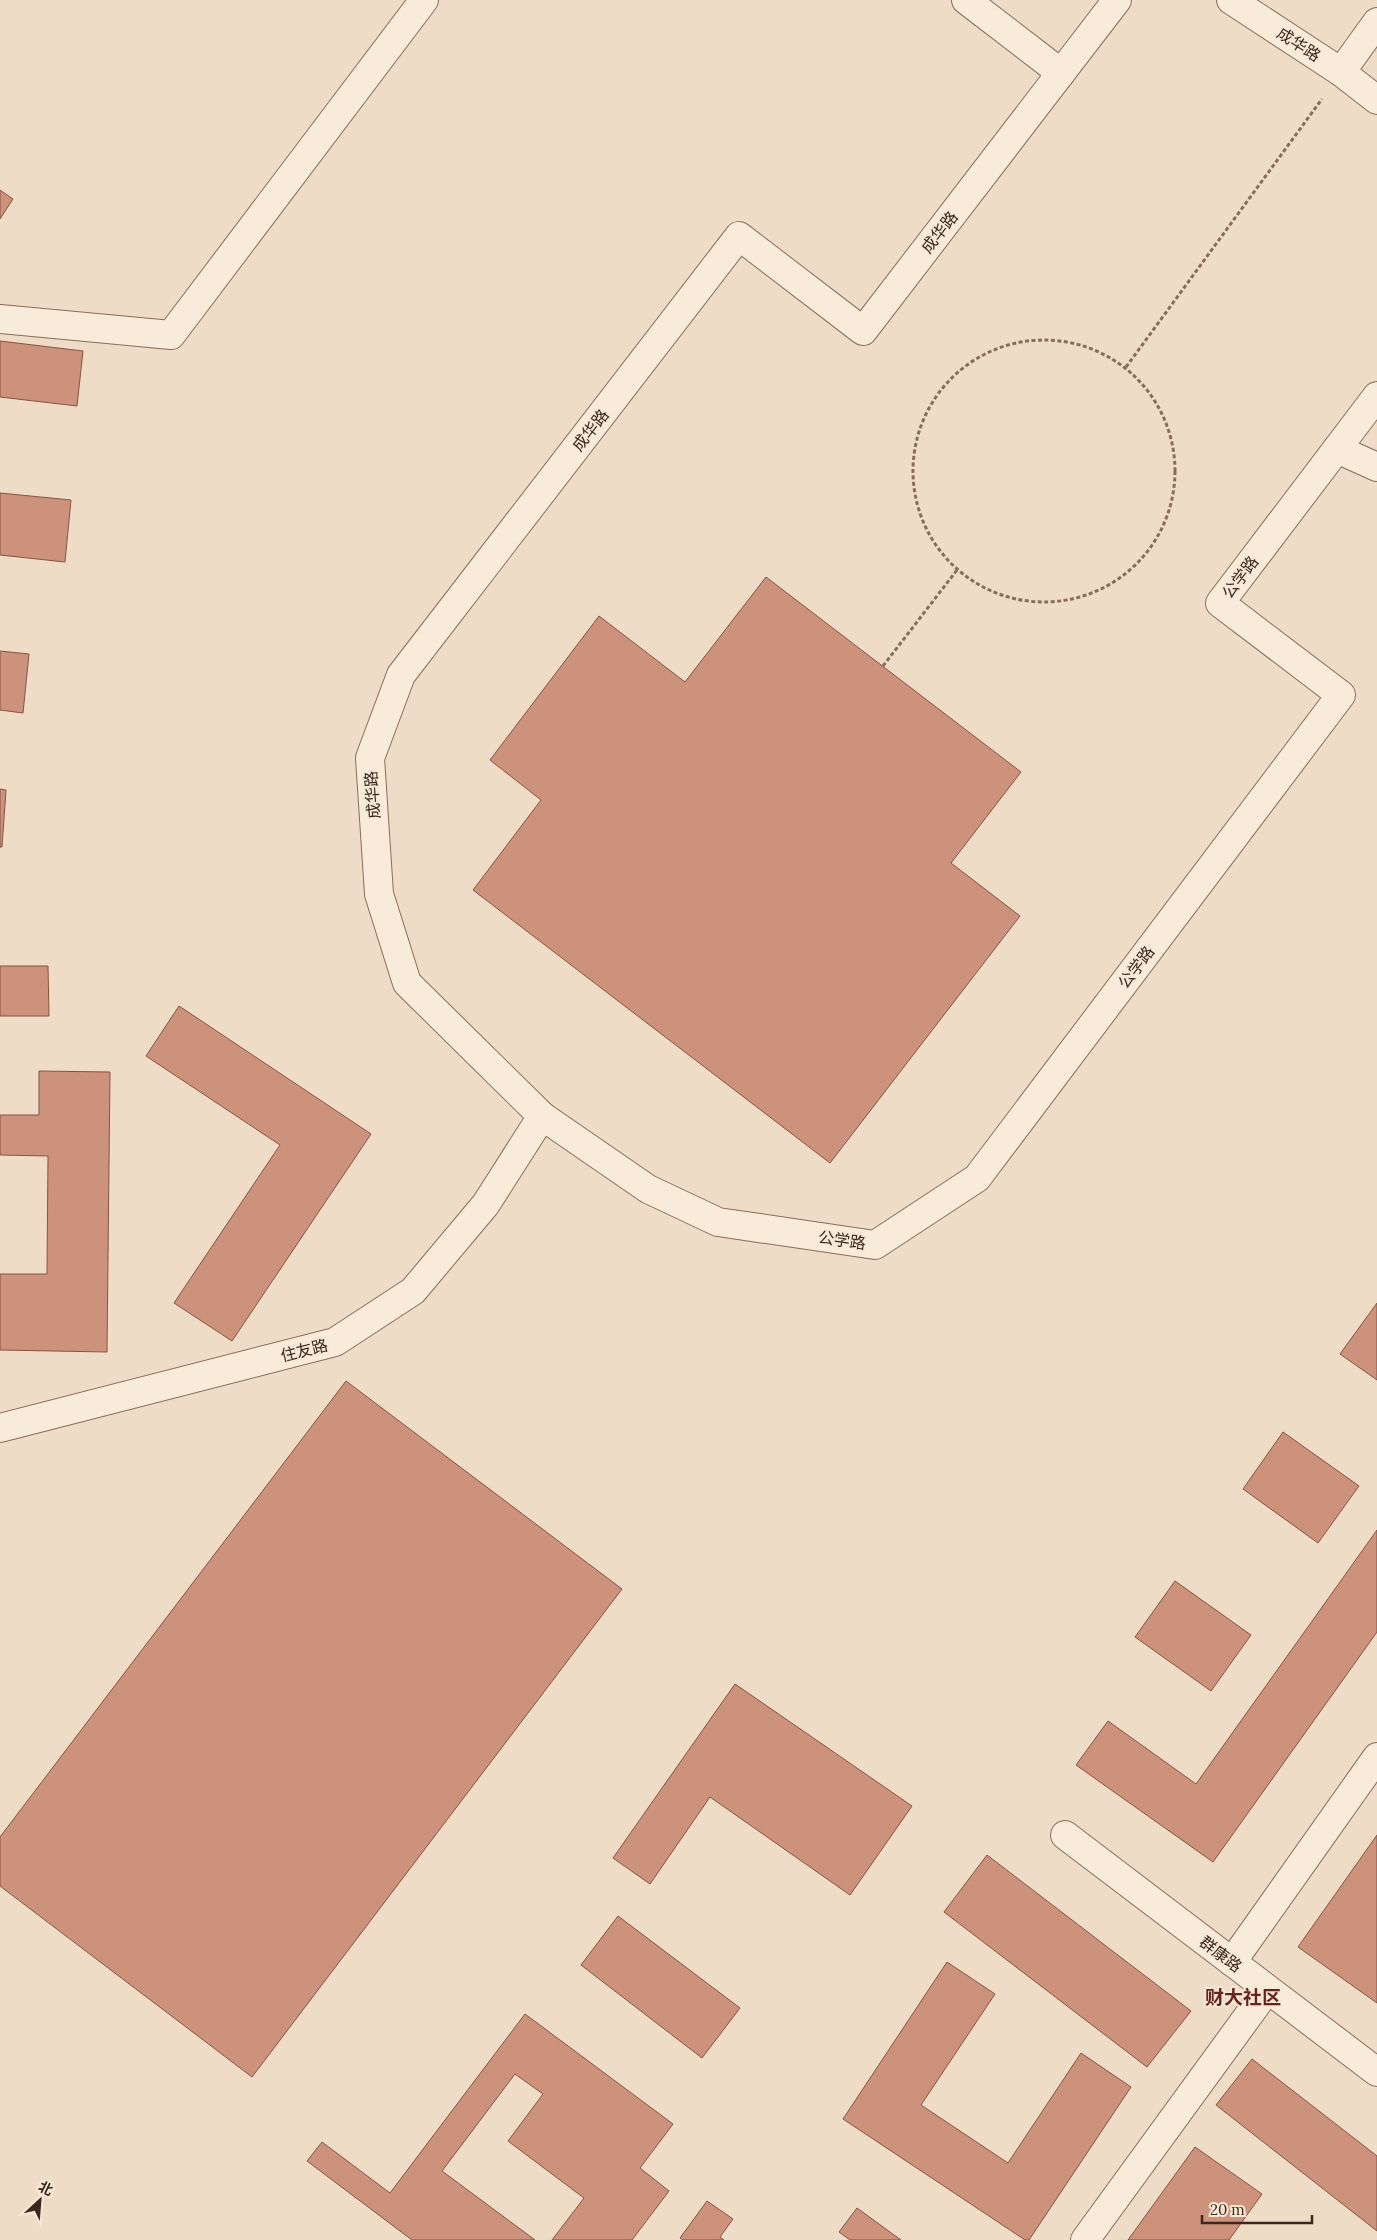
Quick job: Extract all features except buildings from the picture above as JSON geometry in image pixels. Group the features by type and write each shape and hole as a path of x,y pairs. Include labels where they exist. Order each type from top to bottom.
{"street":[{"path":"0,319 171,335 424,0"},
{"path":"966,0 1061,73"},
{"name":"成华路","path":"542,1116 406,983 379,894 370,758 401,675 739,236 863,331 1117,0"},
{"name":"成华路","path":"1231,0 1341,72"},
{"path":"1377,22 1341,72 1377,100"},
{"name":"公学路","path":"542,1116 648,1189 718,1222 865,1244 874,1245 977,1178 1341,695 1220,603 1377,396"},
{"path":"1337,450 1377,467"},
{"name":"住友路","path":"0,1428 335,1342 413,1291 486,1204 542,1116"},
{"path":"1232,1962 1377,1757"},
{"name":"群康路","path":"1065,1835 1377,2072"},
{"path":"1085,2240 1268,1990"}],"path":[{"path":"1126,368 1341,72"},
{"path":"1042,339 1086,346 1126,368 1155,398 1172,437 1177,479 1167,520 1146,556 1114,584 1075,600 1033,603 992,593 957,570 928,535 914,492 914,447 930,405 959,371 989,352 997,348 1042,339"},
{"path":"883,666 957,570"}],"district":[{"name":"财大社区","path":"1243,1997"}]}
